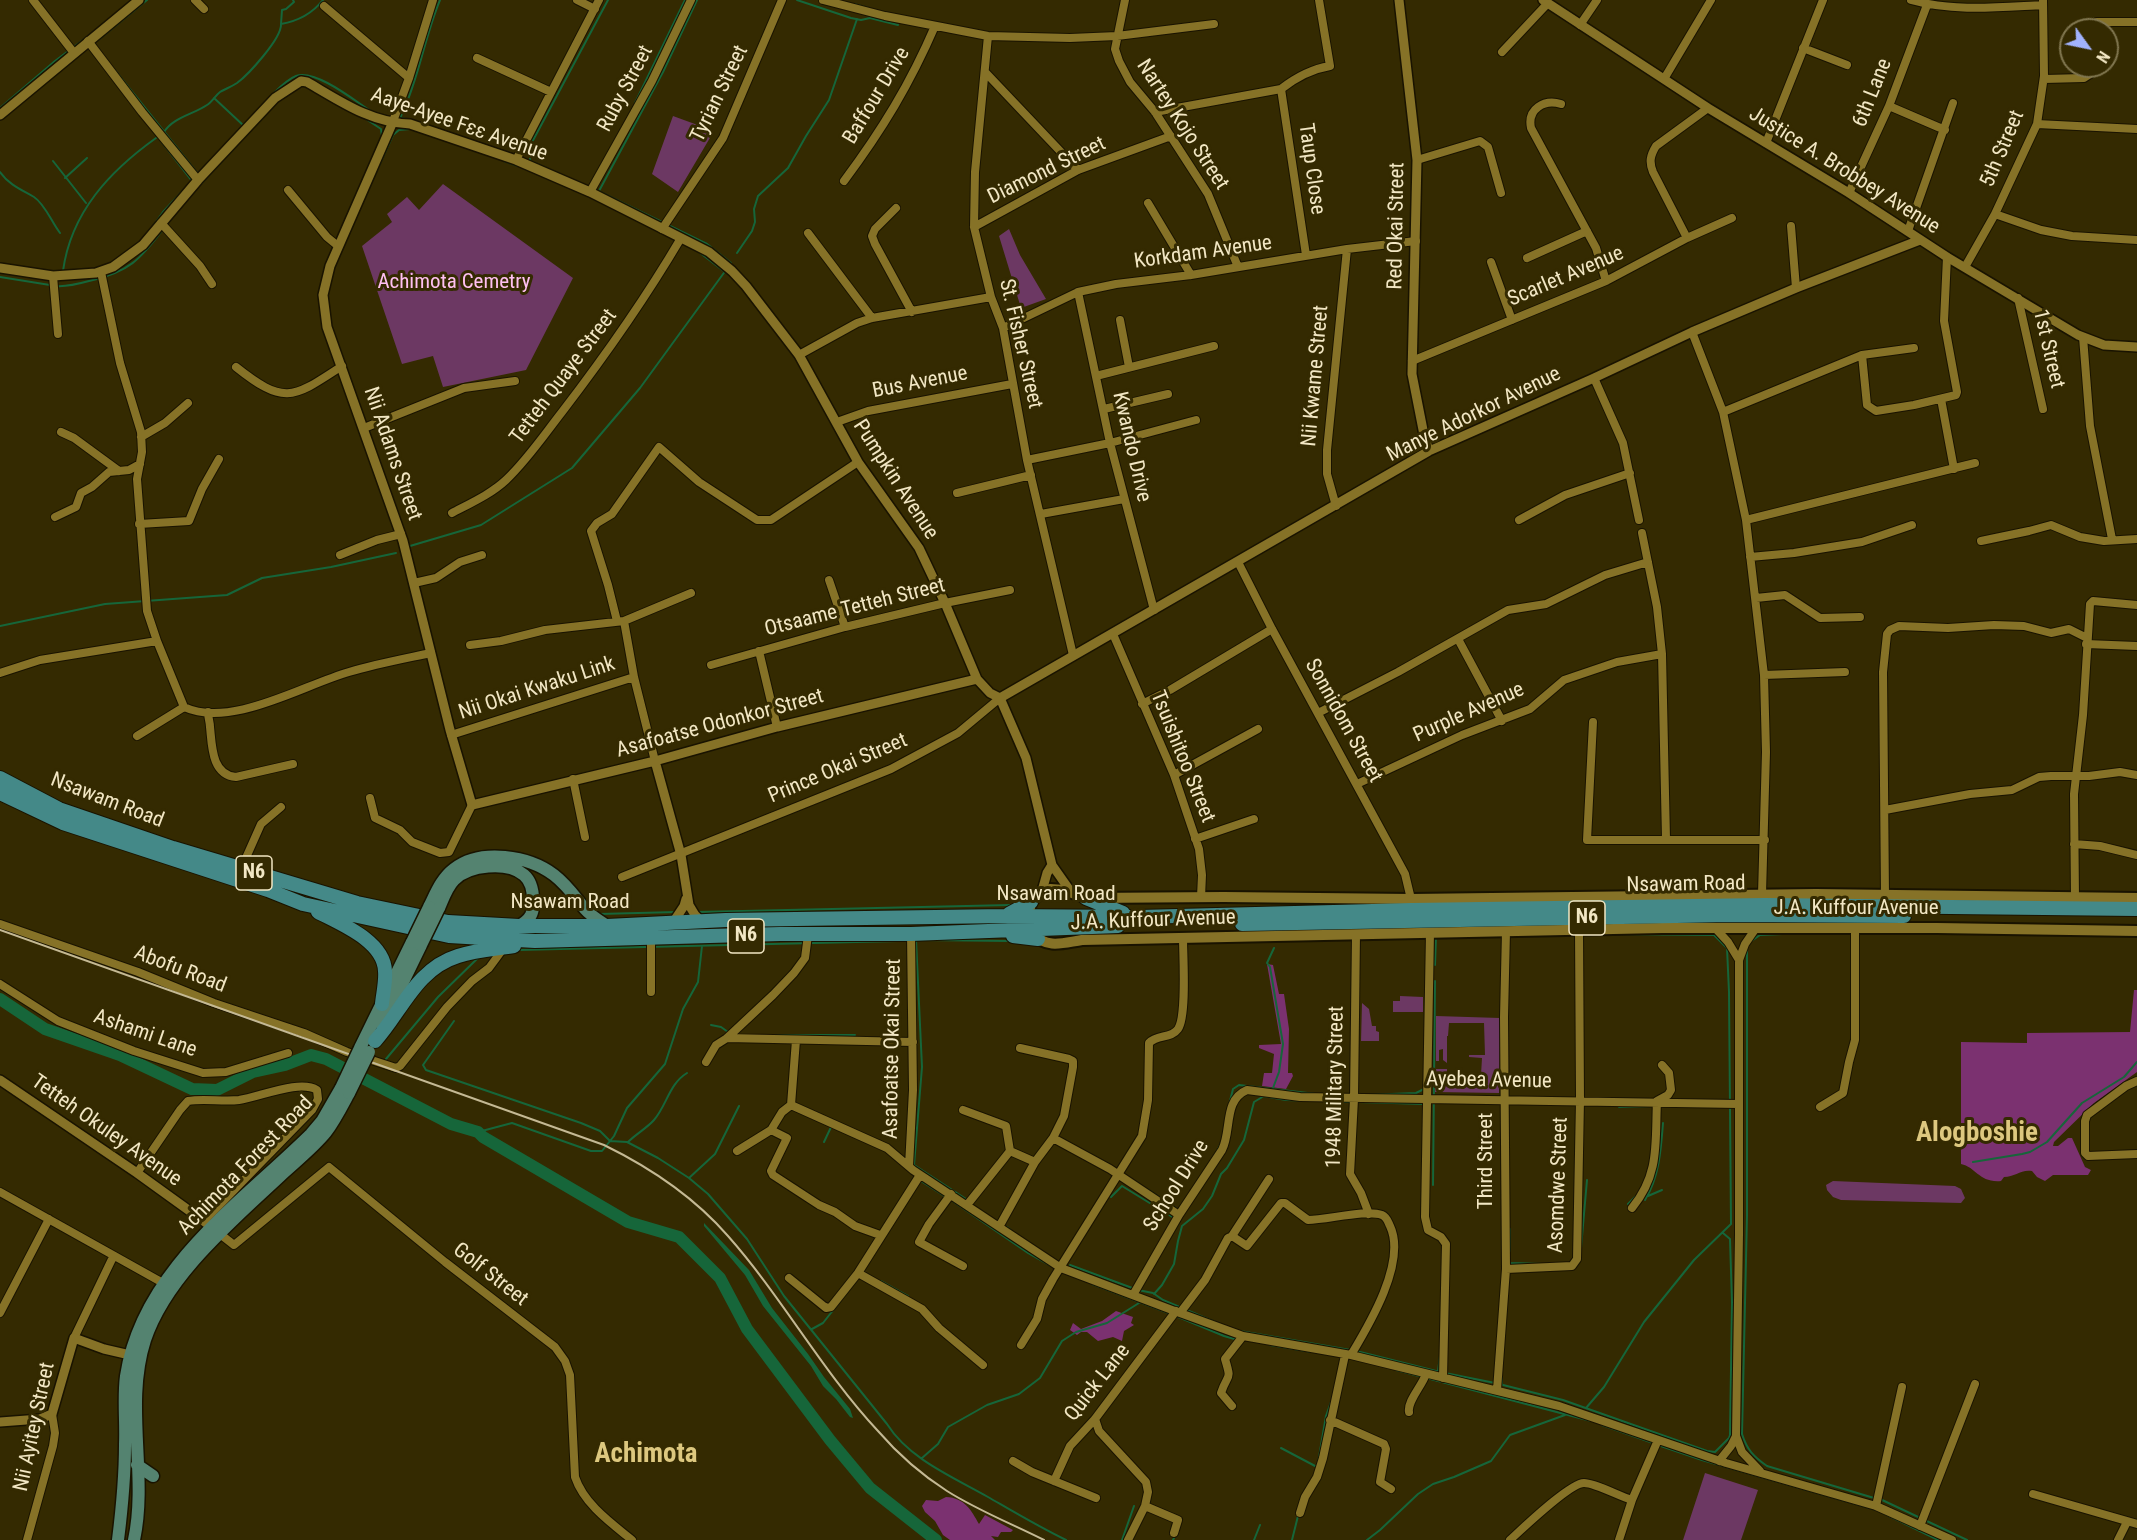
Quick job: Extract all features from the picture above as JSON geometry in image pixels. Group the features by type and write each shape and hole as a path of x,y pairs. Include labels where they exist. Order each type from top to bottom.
{"highway":[{"name":"Nsawam Road","path":"0,778 69,813 122,832 392,912 448,922 519,926 607,926 674,921 1005,916 1028,922 1730,915 2137,918"},
{"name":"Nsawam Road","path":"0,793 73,827 268,890 303,904 449,936 535,941 911,933 957,931 1028,922 1412,910 1765,905 2137,909"},
{"path":"1086,898 1113,910 1139,917"},
{"path":"1005,916 1031,902"},
{"path":"303,904 366,938 379,954 385,971 382,1004"},
{"path":"957,931 976,935 1018,935 1038,939"},
{"path":"368,1047 419,982 431,971 460,955 535,941"}],"main road":[{"name":"Achimota Forest Road","path":"118,1540 124,1477 125,1387 130,1355 144,1315 163,1283 212,1227 311,1134 345,1091 434,908 443,879 461,864 483,857 507,858 536,865 554,875 587,911 607,926"},
{"name":"Achimota Forest Road","path":"434,908 450,885 467,870 496,867 513,869 528,879 533,893 533,912 530,919 519,926"},
{"name":"J.A. Kuffour Avenue","path":"1042,891 1057,889 1086,898 1411,899 1762,894 2137,898"},
{"path":"1038,939 1028,922 1031,902 1042,891"},
{"name":"J.A. Kuffour Avenue","path":"1038,939 1045,943 1058,945 1082,940 1716,928 2137,931"},
{"name":"Achimota Forest Road","path":"368,1047 382,1004 417,944"},
{"name":"Achimota Forest Road","path":"134,1540 139,1490 138,1374 145,1339 171,1291 190,1266 212,1227"},
{"path":"137,1465 153,1476"}],"street":[{"path":"33,0 74,53"},
{"path":"0,115 139,0"},
{"path":"195,0 204,9"},
{"path":"392,124 433,0"},
{"path":"577,0 595,9"},
{"path":"516,160 599,0"},
{"name":"Ruby Street","path":"590,192 652,81 691,0"},
{"name":"Tyrian Street","path":"662,229 723,138 782,0"},
{"path":"823,0 864,11 988,36 1070,38 1117,36 1214,24"},
{"name":"Nartey Kojo Street","path":"1125,0 1115,49 1119,61 1130,82 1155,112 1208,194 1238,267"},
{"path":"1155,112 1281,89 1293,79 1321,67 1330,66 1319,0"},
{"name":"Red Okai Street","path":"1400,0 1417,160 1413,381 1429,451"},
{"path":"1580,25 1597,0"},
{"path":"1664,79 1711,0"},
{"path":"1766,143 1823,0"},
{"path":"1911,0 1927,5 1988,7 2043,3"},
{"path":"1502,52 1545,2"},
{"name":"Justice A. Brobbey Avenue","path":"1545,2 1708,108 1849,193 1947,257 2083,337 2104,345 2137,347"},
{"name":"5th Street","path":"1965,267 1995,214 2037,124 2044,79 2043,3"},
{"name":"6th Lane","path":"1849,193 1889,106 1927,5"},
{"path":"324,6 409,78"},
{"path":"2119,22 2137,22"},
{"name":"Baffour Drive","path":"844,181 875,139 901,97 935,26"},
{"name":"St. Fisher Street","path":"988,36 975,172 974,227 992,297 1003,328 1031,475 1072,656"},
{"path":"88,41 198,180"},
{"path":"1803,48 1847,65"},
{"path":"477,58 551,93"},
{"path":"986,73 1078,170"},
{"path":"2044,79 2084,78"},
{"name":"Aaye-Ayee Fɛɛ Avenue","path":"0,268 53,276 101,272 113,267 143,245 198,180 275,98 301,81 307,82 366,116 392,124 410,124 516,160 590,192 709,252 746,286"},
{"name":"Taup Close","path":"1281,89 1306,255"},
{"path":"1561,104 1552,101 1541,104 1531,117 1531,128 1587,231 1599,256 1606,281"},
{"path":"1908,231 1953,103"},
{"path":"1889,106 1945,130"},
{"path":"1687,238 1653,172 1650,164 1651,155 1656,146 1708,108"},
{"name":"Nii Adams Street","path":"392,124 338,246 323,295 327,327 401,534 451,735 472,805"},
{"path":"2037,124 2137,129"},
{"name":"Diamond Street","path":"974,227 1078,170 1171,136"},
{"path":"1417,160 1480,141 1488,147 1501,193"},
{"path":"288,190 327,237 338,246"},
{"path":"1148,203 1191,275"},
{"path":"896,208 875,229 872,236 912,312"},
{"path":"1995,214 2041,230 2072,236 2137,240"},
{"name":"Scarlet Avenue","path":"1412,361 1606,281 1687,238 1732,218"},
{"path":"161,223 200,266 212,284"},
{"path":"1791,226 1796,288"},
{"path":"1527,258 1587,231"},
{"path":"808,232 872,318"},
{"name":"Tetteh Quaye Street","path":"452,513 482,498 505,481 529,456 643,301 681,238"},
{"name":"Manye Adorkor Avenue","path":"1000,699 1429,451 1692,332 1796,288 1920,240"},
{"name":"Korkdam Avenue","path":"1003,328 1078,292 1116,284 1191,275 1306,255 1416,241"},
{"name":"Nii Kwame Street","path":"1336,506 1327,474 1327,450 1347,249"},
{"path":"1862,356 1867,405 1876,411 1952,397 1957,392 1944,321 1947,257"},
{"path":"1491,262 1512,320"},
{"path":"101,272 120,363 141,437 142,452 137,479 147,611 184,707"},
{"path":"53,276 58,334"},
{"name":"Pumpkin Avenue","path":"746,286 799,355 858,462 919,548 977,679 990,693 1000,699"},
{"name":"Kwando Drive","path":"1078,292 1110,443 1154,610"},
{"path":"799,355 857,323 872,318 992,297"},
{"name":"1st Street","path":"2018,298 2043,409"},
{"path":"1120,320 1129,367"},
{"path":"1692,332 1723,412 1746,520 1756,598 1764,675 1766,752 1762,894"},
{"path":"2083,337 2090,426 2112,539"},
{"path":"1096,376 1214,346"},
{"path":"1723,412 1862,356 1914,348"},
{"path":"236,367 263,388 272,392 289,394 303,391 342,366"},
{"path":"1594,378 1623,443 1639,520"},
{"path":"364,428 464,388 515,381"},
{"name":"Bus Avenue","path":"837,422 879,408 1012,384"},
{"path":"1104,409 1168,394"},
{"path":"1941,399 1953,469"},
{"path":"141,437 165,423 188,403"},
{"path":"1028,460 1110,443 1196,420"},
{"path":"61,432 74,438 119,471"},
{"path":"701,921 692,910 687,897 681,855 620,621 591,531 597,523 612,514 659,447 699,482 757,520 771,520 858,462"},
{"path":"139,524 189,521 202,489 219,459"},
{"path":"55,518 76,507 81,493 92,487 109,472 129,470 140,464"},
{"path":"1746,520 1975,464"},
{"path":"1519,520 1565,495 1630,473"},
{"path":"957,493 1031,475"},
{"path":"1041,514 1124,499"},
{"path":"1750,557 1794,554 1862,542 1912,525"},
{"path":"1981,541 2050,525 2080,537 2104,541 2137,539"},
{"path":"1642,533 1657,607 1662,654 1666,839"},
{"path":"340,555 377,540 401,534"},
{"path":"414,583 436,578 460,562 482,555"},
{"name":"Sonnidom Street","path":"1238,562 1405,874 1411,899"},
{"path":"1318,713 1509,610 1546,603 1605,574 1648,562"},
{"path":"829,580 845,627"},
{"name":"Otsaame Tetteh Street","path":"711,665 845,627 1010,590"},
{"path":"470,645 501,641 545,630 620,621 691,593"},
{"path":"1756,598 1785,595 1820,618 1860,617"},
{"path":"2075,898 2076,775 2083,715 2088,611 2091,602 2137,604"},
{"path":"1885,895 1883,672 1887,634 1890,630 1899,626 1948,628 2024,626 2051,633 2069,629 2086,641 2137,646"},
{"path":"1142,704 1179,685 1272,628"},
{"name":"Tsuishitoo Street","path":"1113,634 1174,775 1196,839 1202,875 1201,897"},
{"path":"1458,639 1502,721"},
{"path":"0,673 40,660 157,641"},
{"path":"759,651 777,727"},
{"path":"138,736 184,707 208,712 248,709 349,672 431,653"},
{"name":"Purple Avenue","path":"1357,784 1462,735 1530,709 1564,680 1617,662 1662,654"},
{"path":"1764,675 1845,672"},
{"name":"Nii Okai Kwaku Link","path":"451,735 634,677"},
{"name":"Asafoatse Odonkor Street","path":"472,805 655,761 777,727 977,679"},
{"path":"1000,699 1026,758 1052,865 1071,892"},
{"name":"Prince Okai Street","path":"622,877 891,769 958,733 1000,699"},
{"path":"208,712 212,748 215,759 223,772 236,777 293,764"},
{"path":"1593,722 1587,840 1765,840"},
{"path":"1174,775 1258,729"},
{"path":"1886,810 1970,794 2012,790 2039,777 2089,776 2120,772 2137,775"},
{"path":"573,779 585,837"},
{"path":"370,798 375,818 400,830 412,842 440,853 449,852 472,805"},
{"path":"241,869 261,824 281,807"},
{"path":"1196,839 1254,819"},
{"path":"2074,844 2100,846 2137,855"},
{"path":"1042,891 1052,865"},
{"path":"674,921 687,897"},
{"name":"Abofu Road","path":"0,924 138,972 214,1003 304,1033 347,1052 396,1068 400,1066 443,1011 472,981 489,968 504,948"},
{"path":"1716,928 1739,960"},
{"path":"1756,928 1745,944 1739,960 1736,1436 1742,1452 1761,1472"},
{"path":"1820,1107 1843,1093 1855,1040 1855,928"},
{"name":"Asomdwe Street","path":"1506,1269 1572,1266 1577,1259 1580,1100 1579,930"},
{"name":"Third Street","path":"1497,1390 1506,1269 1504,1100 1506,931"},
{"path":"1430,932 1425,1217 1428,1230 1441,1237 1446,1244 1443,1378"},
{"name":"Asafoatse Okai Street","path":"909,1166 913,1042 911,933"},
{"name":"1948 Military Street","path":"1356,934 1354,1099 1350,1174 1369,1214"},
{"path":"706,1062 715,1046 727,1038 794,973 805,958 808,936"},
{"path":"1021,1345 1037,1320 1042,1299 1142,1136 1148,1100 1149,1042 1172,1035 1181,1023 1183,938"},
{"path":"651,939 651,992"},
{"name":"Ashami Lane","path":"0,984 57,1022 134,1051 203,1073 226,1072 288,1053"},
{"path":"727,1038 913,1042"},
{"path":"791,1106 796,1040"},
{"path":"999,1227 1035,1162 1053,1138 1066,1112 1072,1061 1020,1048"},
{"path":"1632,1208 1644,1194 1652,1168 1657,1101 1668,1095 1671,1090 1669,1073 1662,1065"},
{"name":"Tetteh Okuley Avenue","path":"0,1080 212,1227"},
{"path":"2137,1081 2126,1086 2087,1115 2085,1120 2085,1153 2088,1156 2137,1154"},
{"path":"137,1173 184,1103 191,1100 218,1102 242,1100 307,1085 317,1090 319,1094 312,1110 212,1227"},
{"name":"Ayebea Avenue","path":"1240,1093 1254,1090 1300,1097 1354,1099 1428,1098 1738,1104"},
{"name":"School Drive","path":"1133,1294 1179,1215 1226,1143 1230,1110 1240,1093"},
{"path":"737,1151 771,1130 782,1112 791,1106"},
{"path":"791,1106 807,1111 887,1148 920,1174 1062,1268 1178,1312 1243,1336 1348,1355 1559,1406 1719,1461 1876,1506 1952,1540"},
{"path":"963,1110 1006,1126 1010,1151 967,1205"},
{"path":"771,1130 787,1138 771,1171 773,1175 819,1205 835,1212 855,1227 880,1235"},
{"path":"1053,1138 1110,1169 1117,1176 1179,1215"},
{"path":"1010,1151 1035,1162"},
{"name":"Golf Street","path":"212,1227 234,1245 329,1167 561,1354 570,1375 575,1478 582,1493 596,1509 632,1540"},
{"path":"789,1278 829,1309 858,1273 920,1174"},
{"name":"Quick Lane","path":"1054,1481 1070,1446 1095,1419 1204,1280 1228,1238 1232,1236 1269,1179"},
{"path":"0,1192 163,1283"},
{"path":"951,1194 919,1242 963,1266"},
{"path":"1232,1236 1247,1246 1281,1203 1285,1203 1308,1220 1369,1214 1381,1215 1387,1220 1394,1236 1393,1260 1376,1312 1348,1355 1330,1420 1323,1458 1300,1513"},
{"path":"0,1313 48,1219"},
{"name":"Nii Ayitey Street","path":"27,1540 53,1446 55,1433 52,1414 63,1372 74,1338 113,1257"},
{"path":"858,1273 922,1310 939,1328 984,1365"},
{"path":"1232,1406 1221,1392 1230,1370 1225,1359 1243,1336"},
{"path":"74,1338 104,1349 130,1355"},
{"path":"1409,1412 1409,1404 1421,1387 1426,1374"},
{"path":"1920,1526 1975,1384"},
{"path":"1876,1506 1902,1387"},
{"path":"0,1422 40,1419 52,1414"},
{"path":"1095,1419 1099,1431 1146,1482 1148,1492 1145,1506 1128,1540"},
{"path":"1330,1420 1384,1444 1386,1449 1380,1482 1391,1489"},
{"path":"1719,1461 1736,1436"},
{"path":"1619,1540 1632,1500 1658,1440"},
{"path":"1013,1461 1096,1498"},
{"path":"1510,1540 1550,1505 1579,1484 1590,1484 1632,1500"},
{"path":"2033,1494 2137,1524"},
{"path":"1145,1506 1178,1520 1174,1533"},
{"path":"2118,1540 2127,1522"}],"green space":[{"path":"673,116 714,131 678,192 652,174"},
{"name":"Achimota Cemetry","path":"443,184 573,278 526,370 443,387 433,356 402,364 362,246 392,222 387,214 407,197 419,210"},
{"path":"1009,229 1020,255 1046,299 1021,308 999,236"},
{"path":"1400,996 1423,997 1423,1012 1393,1012 1393,1001 1400,1001"},
{"path":"1362,1003 1369,1009 1372,1026 1376,1026 1376,1031 1379,1032 1379,1041 1361,1041"},
{"path":"1436,1016 1500,1018 1499,1093 1435,1092 1436,1069 1447,1069 1447,1075 1481,1075 1482,1058 1469,1057 1469,1055 1485,1055 1484,1023 1449,1023 1447,1063 1443,1060 1443,1049 1439,1050 1439,1061 1436,1061"},
{"path":"1833,1181 1955,1186 1961,1189 1965,1198 1961,1203 1841,1200 1833,1197 1827,1190 1826,1185"},
{"path":"1705,1473 1758,1490 1741,1540 1683,1540"}],"shaded area":[{"path":"1267,964 1273,965 1279,994 1284,994 1289,1029 1288,1073 1292,1073 1293,1076 1286,1089 1262,1086 1264,1073 1272,1073 1274,1054 1259,1048 1259,1045 1281,1044"},
{"path":"2134,990 2137,990 2137,1072 2094,1103 2054,1142 2053,1146 2058,1146 2068,1138 2072,1138 2085,1167 2091,1170 2088,1175 2053,1175 2045,1181 2032,1171 2028,1171 2004,1177 2001,1181 1994,1181 1988,1180 1961,1164 1961,1042 2027,1043 2027,1033 2130,1032"},
{"path":"704,1223 749,1270 772,1308 850,1409 853,1418 823,1386 811,1366 763,1306 745,1275 704,1226"},
{"path":"1116,1311 1133,1317 1131,1323 1134,1325 1124,1331 1122,1341 1113,1337 1098,1341 1087,1332 1077,1335 1070,1330 1073,1323 1081,1329 1102,1321"},
{"path":"946,1497 963,1502 979,1524 985,1515 1013,1530 1001,1532 998,1537 991,1536 995,1540 950,1540 943,1535 922,1506 926,1500 938,1501"}],"waterway":[{"path":"98,40 147,0"},
{"path":"281,24 282,10 294,2 293,0"},
{"path":"164,132 173,123 207,105 220,92 237,83 256,65 270,47 281,24 305,16 323,0"},
{"path":"401,116 440,0"},
{"path":"577,182 530,161 530,146 608,0"},
{"path":"635,103 685,0"},
{"path":"599,191 663,72 697,0"},
{"path":"797,0 851,18 861,20 870,18 898,25"},
{"path":"854,4 868,8"},
{"path":"737,253 752,231 758,196 788,168 829,100 857,19"},
{"path":"0,108 55,61 99,28"},
{"path":"113,68 198,174"},
{"path":"274,93 290,79 304,75 324,81 372,112"},
{"path":"214,98 244,126"},
{"path":"194,191 264,116"},
{"path":"363,117 381,129 382,137"},
{"path":"396,117 411,120"},
{"path":"150,127 192,181 163,212 151,229"},
{"path":"371,183 393,135 399,130 410,129"},
{"path":"63,271 74,230 95,195 123,164 156,138"},
{"path":"65,178 87,158"},
{"path":"53,161 86,203"},
{"path":"504,161 518,166"},
{"path":"0,172 12,184 38,200 60,233"},
{"path":"594,189 707,244 731,263 729,266"},
{"path":"56,286 81,283 124,269 148,249 164,228"},
{"path":"699,252 725,272"},
{"path":"410,546 481,525 572,468 640,388 726,270"},
{"path":"0,277 50,285"},
{"path":"0,626 105,604 227,595 262,578 331,567 396,553"},
{"path":"697,912 1011,905"},
{"path":"599,914 677,912"},
{"path":"1750,942 1760,935 1805,933"},
{"path":"1586,1408 1604,1387 1644,1322 1694,1260 1731,1224 1727,948 1714,935 1613,934"},
{"path":"1435,965 1436,936"},
{"path":"916,940 922,1067 914,1165 969,1201"},
{"path":"925,940 1010,941"},
{"path":"518,950 899,941"},
{"path":"454,1021 423,1065 426,1070 581,1123 600,1131 610,1141 627,1108 665,1064 683,1009 698,982 702,946"},
{"path":"1747,946 1747,1216 1742,1434 1751,1453 1767,1466 1874,1498"},
{"path":"1050,948 1068,948"},
{"path":"1273,1088 1279,1072 1283,1044 1270,967 1267,963 1274,948"},
{"path":"386,1059 438,997 480,956"},
{"path":"1433,1185 1435,981"},
{"path":"0,999 45,1029 120,1055 192,1089 217,1090 253,1072 285,1065 311,1055 326,1059 451,1124 478,1132 628,1222 679,1237 720,1278 747,1329 830,1440 870,1488 936,1540"},
{"path":"711,1025 721,1027 728,1032"},
{"path":"765,1035 855,1035"},
{"path":"1973,1162 2030,1152 2047,1142 2082,1103 2124,1077 2137,1062"},
{"path":"628,1142 654,1120 676,1083 687,1073"},
{"path":"1229,1105 1233,1089 1239,1085 1316,1094"},
{"path":"1366,1095 1416,1093 1424,1089"},
{"path":"1263,1096 1286,1100 1319,1101"},
{"path":"1154,1294 1174,1264 1182,1226 1203,1209 1212,1196 1221,1174 1244,1140 1254,1102 1264,1096"},
{"path":"1326,1102 1350,1102"},
{"path":"1359,1102 1425,1104"},
{"path":"689,1178 715,1154 739,1106"},
{"path":"1619,1107 1653,1106"},
{"path":"478,1132 512,1123 591,1151 602,1151 610,1141 627,1142 689,1178 708,1194 747,1239 784,1296 907,1447 946,1474 1066,1540"},
{"path":"1645,1200 1656,1173 1663,1123"},
{"path":"824,1142 832,1125"},
{"path":"1216,1153 1221,1143"},
{"path":"1581,1248 1587,1180"},
{"path":"921,1181 946,1197"},
{"path":"1111,1197 1122,1186 1174,1218"},
{"path":"1147,1189 1180,1211"},
{"path":"1648,1196 1662,1190"},
{"path":"1628,1204 1636,1196"},
{"path":"951,1200 1028,1253 1051,1266"},
{"path":"1007,1227 1014,1233"},
{"path":"1510,1229 1510,1251"},
{"path":"1445,1373 1563,1400 1715,1452 1730,1435 1732,1303 1730,1239 1723,1233"},
{"path":"1509,1260 1510,1263 1543,1264"},
{"path":"1070,1265 1135,1289"},
{"path":"881,1281 908,1296"},
{"path":"1092,1284 1171,1314"},
{"path":"812,1329 823,1323 849,1290"},
{"path":"1138,1290 1153,1293 1163,1300 1215,1322"},
{"path":"922,1458 938,1444 948,1427 987,1405 1019,1394 1040,1378 1062,1341 1076,1332 1107,1323 1139,1303"},
{"path":"1176,1316 1238,1340"},
{"path":"1240,1331 1356,1351 1440,1372"},
{"path":"1270,1345 1312,1352"},
{"path":"1438,1371 1440,1356"},
{"path":"1502,1366 1502,1384"},
{"path":"1396,1370 1591,1421"},
{"path":"1318,1463 1326,1416 1331,1402"},
{"path":"1367,1540 1418,1494 1433,1484 1491,1461 1510,1435 1565,1415"},
{"path":"1602,1425 1653,1443"},
{"path":"1658,1445 1702,1460 1877,1510 1938,1540"},
{"path":"1281,1448 1317,1467"},
{"path":"1880,1499 1967,1540"},
{"path":"1122,1540 1134,1506"},
{"path":"1292,1540 1298,1516"},
{"path":"1254,1540 1260,1525"},
{"path":"1173,1540 1176,1534"}],"railway":[{"path":"0,930 604,1145 638,1163 686,1196 728,1236 748,1259 858,1408 902,1455 928,1478 958,1498 1044,1540"}],"district":[{"name":"Alogboshie","path":"1977,1134"},
{"name":"Achimota","path":"646,1455"}]}
